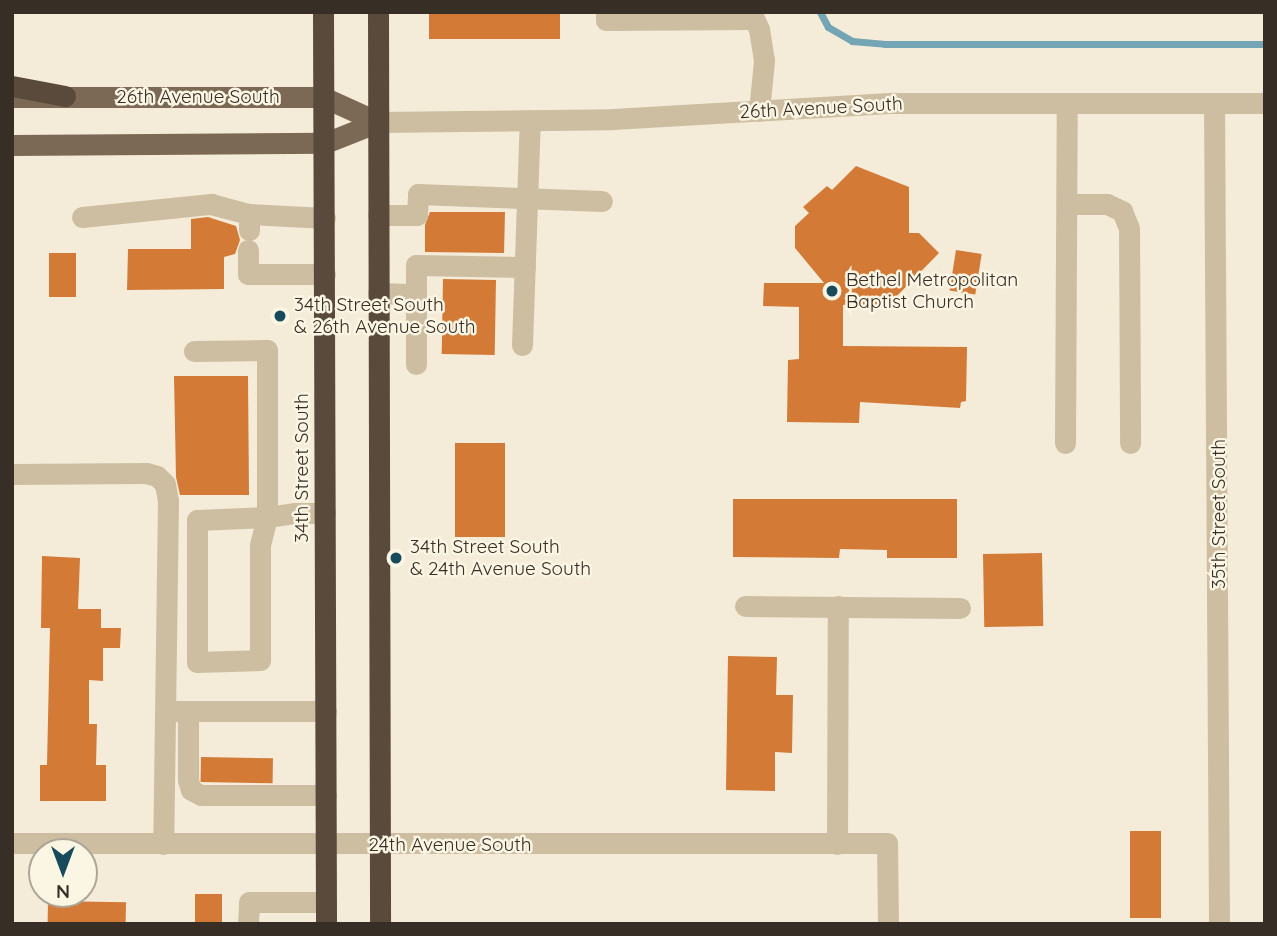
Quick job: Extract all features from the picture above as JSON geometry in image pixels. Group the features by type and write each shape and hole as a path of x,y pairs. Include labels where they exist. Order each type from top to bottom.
{"highway":[{"name":"34th Street South","path":"323,12 326,924"},
{"path":"378,12 380,924"},
{"path":"12,86 65,96"}],"main road":[{"name":"26th Avenue South","path":"12,97 323,97 378,122"},
{"name":"26th Avenue South","path":"12,145 325,143 378,122"}],"street":[{"path":"606,12 606,20 752,16 764,61 759,111"},
{"name":"26th Avenue South","path":"378,122 613,119 894,103 1265,103"},
{"path":"1065,443 1067,103"},
{"name":"35th Street South","path":"1214,103 1219,924"},
{"path":"522,345 530,120"},
{"path":"379,215 417,215 418,194 602,201"},
{"path":"82,216 211,204 249,231 325,218"},
{"path":"1068,204 1107,204 1122,211 1129,228 1129,443"},
{"path":"249,231 248,274 325,274"},
{"path":"416,364 416,265 524,267"},
{"path":"379,293 416,294"},
{"path":"194,351 267,350 267,517 260,545 260,660 197,662 197,520 267,517 325,513"},
{"path":"12,474 146,473 157,476 165,484 168,501 163,844"},
{"path":"745,606 960,608"},
{"path":"837,844 838,606"},
{"path":"165,711 326,712"},
{"path":"188,711 188,780 191,790 201,795 326,795"},
{"name":"24th Avenue South","path":"12,843 380,846 887,843 888,924"},
{"path":"248,924 249,902 326,902"}],"building":[{"path":"429,12 560,12 560,39 429,39"},
{"name":"Bethel Metropolitan Baptist Church","path":"856,166 909,187 909,233 919,233 939,253 887,306 843,305 843,346 967,347 966,401 961,402 960,408 860,402 859,423 787,422 788,360 799,359 799,307 763,306 764,283 824,283 795,248 795,226 809,213 803,207 827,186 832,190"},
{"path":"430,212 505,212 504,253 425,252 425,225"},
{"path":"208,217 236,226 240,240 235,254 224,257 224,289 127,290 128,249 191,249 191,219"},
{"path":"956,250 982,254 975,295 950,290"},
{"path":"49,253 76,253 76,297 49,297"},
{"path":"443,279 496,280 495,355 442,354"},
{"path":"174,376 248,376 249,495 180,495 176,477"},
{"path":"455,443 505,443 505,537 455,537"},
{"path":"733,499 957,499 957,558 887,558 887,550 840,549 839,558 733,557"},
{"path":"1042,553 1043,626 984,627 983,554"},
{"path":"42,556 80,558 78,609 101,609 101,628 121,628 120,648 103,648 103,681 89,680 89,724 97,724 96,765 106,765 106,801 40,801 40,765 47,765 50,628 41,628"},
{"path":"728,656 777,657 776,695 793,695 792,753 775,752 775,791 726,790"},
{"path":"201,757 273,758 273,783 201,782"},
{"path":"1130,831 1161,831 1161,918 1130,918"},
{"path":"195,894 222,894 222,924 195,924"},
{"path":"98,902 126,902 126,924 48,924 48,908 98,908"}],"waterway":[{"path":"820,12 828,27 852,41 885,44 1265,44"}],"place":[{"name":"Bethel Metropolitan Baptist Church","path":"832,291"},
{"name":"34th Street South & 26th Avenue South","path":"280,316"},
{"name":"34th Street South & 24th Avenue South","path":"396,558"}]}
